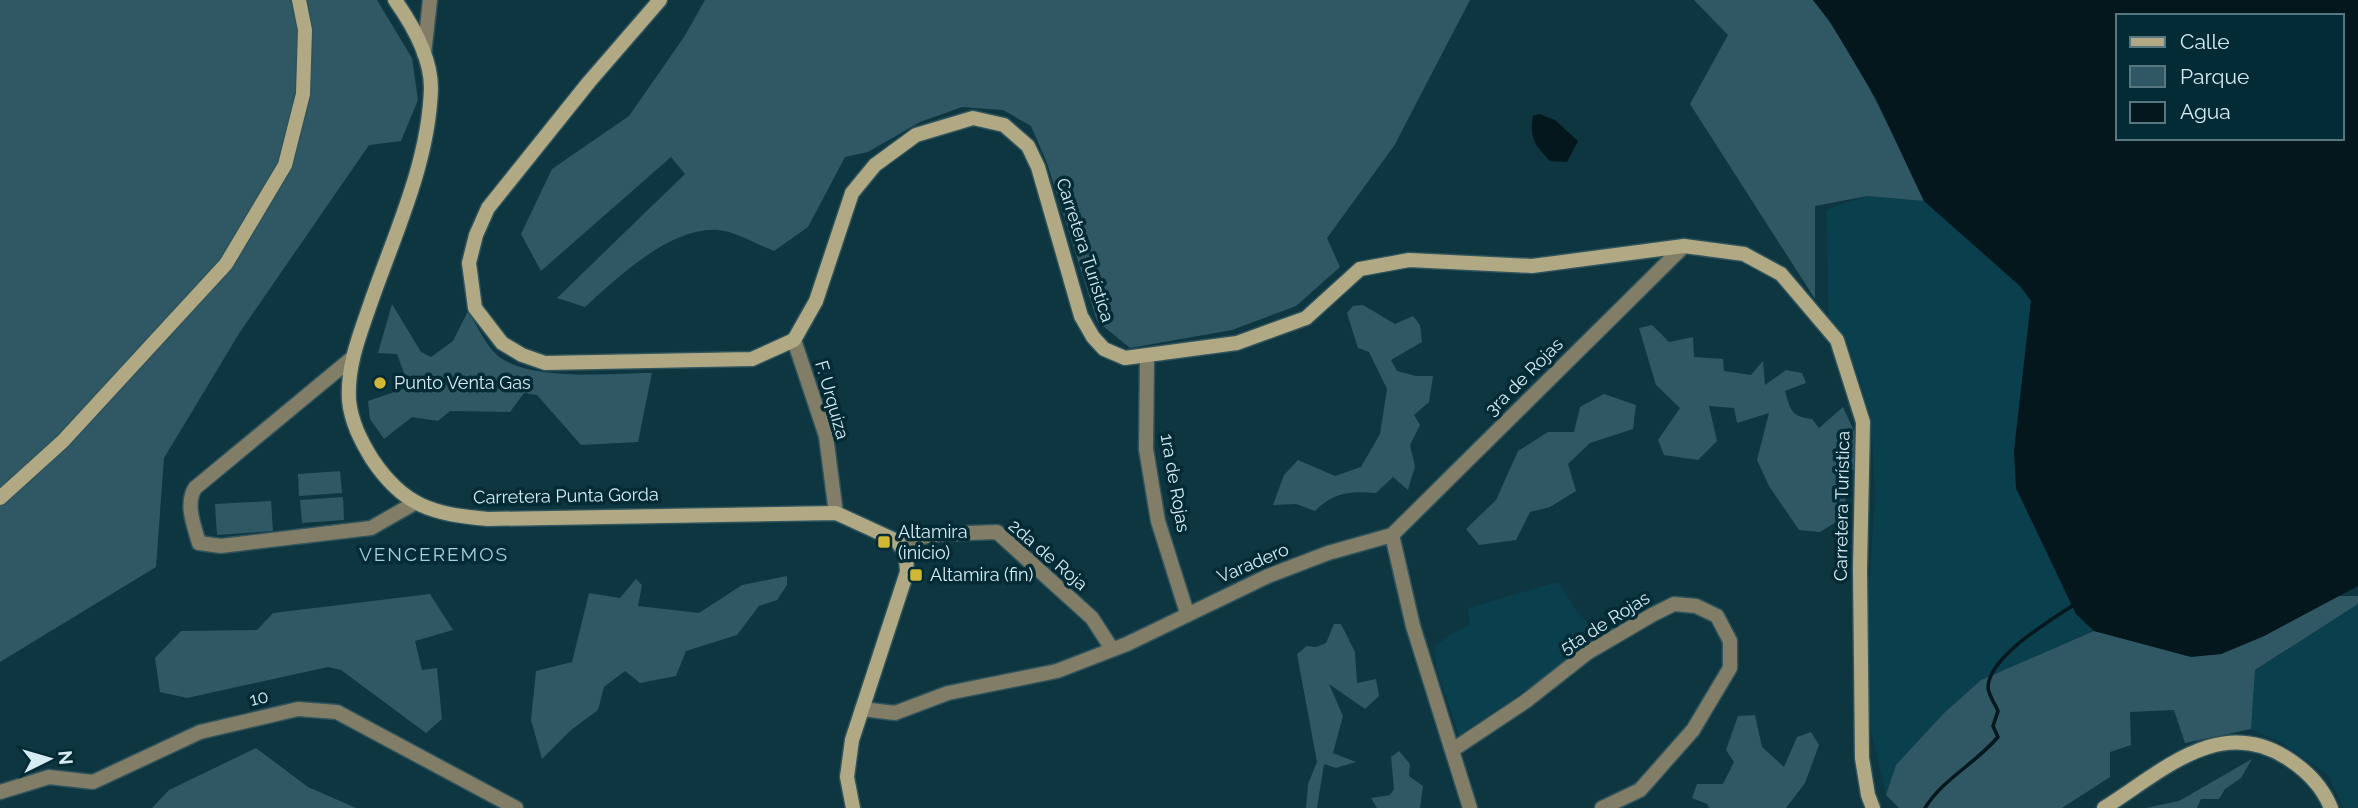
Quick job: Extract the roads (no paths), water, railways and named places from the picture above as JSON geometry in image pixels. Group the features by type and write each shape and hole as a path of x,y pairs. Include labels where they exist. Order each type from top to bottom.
{"main road":[{"path":"0,498 63,441 226,264 285,165 303,93 305,30 299,0"},
{"name":"Carretera Punta Gorda","path":"395,0 410,22 424,55 431,85 428,125 419,163 351,359 349,400 355,429 384,477 413,504 445,515 488,519 836,513 897,541"},
{"path":"660,0 589,82 488,208 469,262 475,308 502,343 545,363 752,359 794,340"},
{"name":"Carretera Turística","path":"794,340 816,301 852,193 862,177 916,135 973,118 1004,125 1028,146 1038,167 1082,316 1093,337 1104,349 1125,358 1237,343 1306,318 1360,269 1409,260 1532,266 1684,246 1744,254 1781,274 1837,340 1863,422 1860,570 1862,758 1873,808"},
{"path":"853,808 847,777 852,740 907,572 906,556 897,541"},
{"path":"2104,808 2199,748 2238,740 2270,746 2294,763 2315,781 2331,808"}],"street":[{"path":"424,55 429,0"},
{"name":"3ra de Rojas","path":"1392,535 1684,246"},
{"name":"F. Urquiza","path":"794,340 825,436 836,513"},
{"name":"1ra de Rojas","path":"1147,357 1146,449 1158,521 1187,613"},
{"path":"351,359 195,488 190,495 192,520 199,543 221,546 371,528 413,504"},
{"name":"2da de Roja","path":"897,541 939,534 997,532 1092,618 1112,649"},
{"path":"1392,535 1413,626 1470,808"},
{"name":"Varadero","path":"862,709 894,713 948,693 1056,671 1112,649 1187,613 1328,553 1392,535"},
{"name":"5ta de Rojas","path":"1454,750 1526,701 1587,653 1652,615 1674,604 1696,606 1717,616 1730,641 1730,668 1693,730 1640,790 1602,808"},
{"name":"10","path":"0,792 49,778 93,782 200,732 298,709 337,712 516,808"}],"water":[{"path":"1813,0 2358,0 2358,586 2264,636 2221,654 2191,657 2094,631 2076,614 2016,488 2014,451 2031,301 2020,286 1924,201 1876,99 1829,20"},
{"path":"1539,114 1555,120 1578,141 1567,162 1550,161 1537,146 1532,123 1533,116"}],"waterway":[{"path":"1925,808 1950,779 1998,737 1993,726 1998,711 1988,687 1998,664 2021,641 2072,606"}],"place":[{"name":"Punto Venta Gas","path":"380,383"},
{"name":"Altamira (inicio)","path":"884,542"},
{"name":"Altamira (fin)","path":"916,575"}],"district":[{"name":"VENCEREMOS","path":"434,554"}]}
